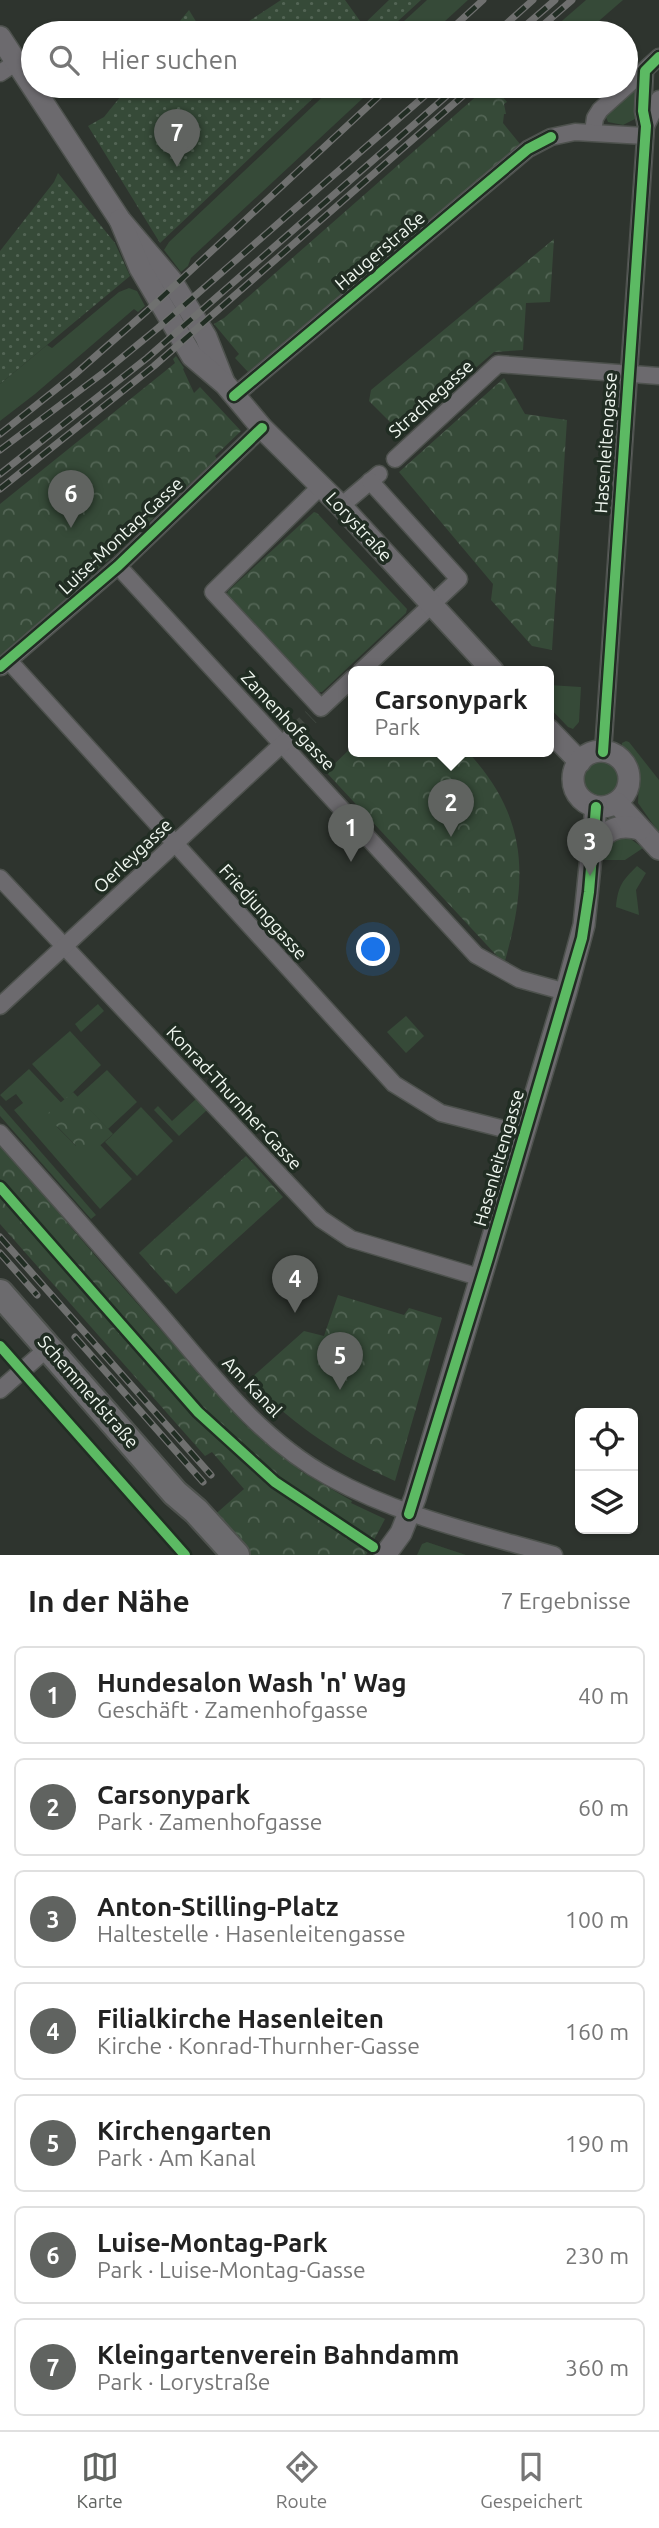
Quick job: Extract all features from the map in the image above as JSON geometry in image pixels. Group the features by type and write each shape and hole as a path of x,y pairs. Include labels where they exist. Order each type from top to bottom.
{"main road":[{"name":"Schemmerlstraße","path":"0,1293 175,1493 196,1511 222,1552"}],"street":[{"name":"Lorystraße","path":"0,37 8,68 21,86"},
{"path":"638,77 659,57"},
{"path":"645,71 643,111 646,131"},
{"name":"Lorystraße","path":"30,98 120,220 171,280 206,337 229,390 262,428 341,506 488,666"},
{"path":"614,98 595,118 593,132 646,131"},
{"path":"646,131 659,99"},
{"name":"Hasenleitengasse","path":"603,752 646,131"},
{"name":"Haugerstraße","path":"229,390 528,149 551,137 575,132 593,132"},
{"name":"Strachegasse","path":"394,459 498,364 659,376"},
{"name":"Luise-Montag-Gasse","path":"4,664 118,566 262,428"},
{"path":"341,506 374,477 459,579 366,666"},
{"path":"321,486 213,592 316,713 348,683"},
{"name":"Zamenhofgasse","path":"118,566 288,738 475,956 519,979 566,992"},
{"name":"Friedjunggasse","path":"4,664 175,844 394,1084 441,1113 524,1134"},
{"path":"554,735 580,762"},
{"name":"Oerleygasse","path":"0,1006 288,738"},
{"path":"603,752 619,758 628,772 628,789 617,803 596,807 583,800 575,789 574,775 580,762 590,754 603,752"},
{"path":"617,803 659,849"},
{"name":"Hasenleitengasse","path":"398,1555 405,1523 482,1278 584,925 596,807"},
{"path":"592,852 598,841 610,830 626,826 640,829"},
{"name":"Konrad-Thurnher-Gasse","path":"0,878 321,1219 351,1239 482,1278"},
{"name":"Am Kanal","path":"0,1133 236,1401 294,1454 405,1523 554,1555"},
{"path":"0,1390 50,1347"},
{"name":"Hasenleitengasse","path":"385,1555 405,1523"}],"green space":[{"path":"281,0 345,0 360,21 249,21"},
{"path":"389,0 421,0 398,21 367,21"},
{"path":"427,0 468,0 445,21 404,21"},
{"path":"586,0 623,0 599,21 562,21"},
{"path":"189,10 196,21 180,21"},
{"path":"119,98 313,98 160,243 88,126 104,117"},
{"path":"321,98 363,98 191,258 188,266 181,272 164,250 169,242"},
{"path":"474,98 504,98 507,102 504,104 506,114 503,123 520,144 248,372 235,358 239,354 214,324"},
{"path":"624,98 637,98 638,113 635,119 623,125 608,122 605,115"},
{"path":"58,173 115,243 130,276 0,384 0,251 54,182"},
{"path":"554,239 550,302 526,303 523,350 494,352 401,433 369,401 371,390"},
{"path":"129,288 137,291 145,306 138,312 134,309 0,421 0,384 47,345 52,348 119,292"},
{"path":"176,356 194,393 200,387 241,431 215,456 217,459 0,658 0,504 175,363 173,359"},
{"path":"504,378 525,414 567,420 552,650 532,646 491,600 493,584 399,472"},
{"path":"314,512 407,609 406,613 322,692 318,692 227,594"},
{"path":"554,685 581,687 579,722 573,729 554,712"},
{"path":"626,741 659,780 659,833 638,803 639,776 636,765 622,747 622,743"},
{"path":"348,751 348,757 472,757 502,800 518,850 517,903 505,961 498,957 326,772"},
{"path":"601,759 615,765 621,779 615,793 601,799 587,793 581,779 587,765"},
{"path":"628,837 643,848 625,860 602,860 602,854 614,838"},
{"path":"637,866 646,873 636,890 639,915 616,907 622,884"},
{"path":"98,1004 104,1011 81,1032 75,1024"},
{"path":"406,1016 424,1036 406,1053 387,1032"},
{"path":"70,1031 101,1065 65,1100 32,1064"},
{"path":"29,1069 72,1114 57,1127 76,1146 90,1134 132,1179 100,1209 14,1110 23,1103 16,1094 6,1101 0,1095"},
{"path":"107,1070 137,1102 108,1129 77,1097"},
{"path":"73,1092 113,1134 87,1157 46,1115"},
{"path":"196,1099 207,1110 179,1136 154,1110 158,1106 172,1121"},
{"path":"0,1105 96,1215 91,1219 0,1116"},
{"path":"141,1107 173,1141 137,1176 105,1142"},
{"path":"0,1144 245,1425 302,1472 352,1501 351,1503 385,1519 366,1555 244,1555 211,1518 244,1489 212,1452 205,1456 0,1224"},
{"path":"246,1156 283,1197 176,1294 139,1253"},
{"path":"338,1295 404,1315 409,1308 442,1318 395,1481 317,1438 282,1411 249,1380 304,1331 324,1336"},
{"path":"427,1542 466,1555 417,1555 422,1544"}],"tunnel":[{"path":"293,734 311,717"}],"railway":[{"path":"460,21 483,0"},
{"path":"509,21 533,0"},
{"path":"531,21 555,0"},
{"path":"548,21 572,0"},
{"path":"0,434 74,375 147,311 377,98"},
{"path":"0,450 158,328 422,98"},
{"path":"0,474 147,358 444,98"},
{"path":"0,489 154,366 460,98"},
{"path":"0,1237 211,1475"},
{"path":"0,1253 37,1295"},
{"path":"75,1337 203,1482"}],"cycle path":[{"path":"603,752 646,126 643,111 645,71 659,57"},
{"path":"234,396 528,149 551,137"},
{"path":"0,667 118,566 262,428"},
{"path":"409,1514 582,938 596,807"},
{"path":"0,1187 198,1412 275,1482 373,1547"},
{"path":"0,1346 185,1555"}],"place":[{"name":"Kleingartenverein Bahndamm","path":"177,167"},
{"name":"Luise-Montag-Park","path":"71,528"},
{"name":"Carsonypark","path":"451,837"},
{"name":"Hundesalon Wash 'n' Wag","path":"351,862"},
{"name":"Anton-Stilling-Platz","path":"590,876"},
{"name":"Filialkirche Hasenleiten","path":"295,1313"},
{"name":"Kirchengarten","path":"340,1390"}]}
